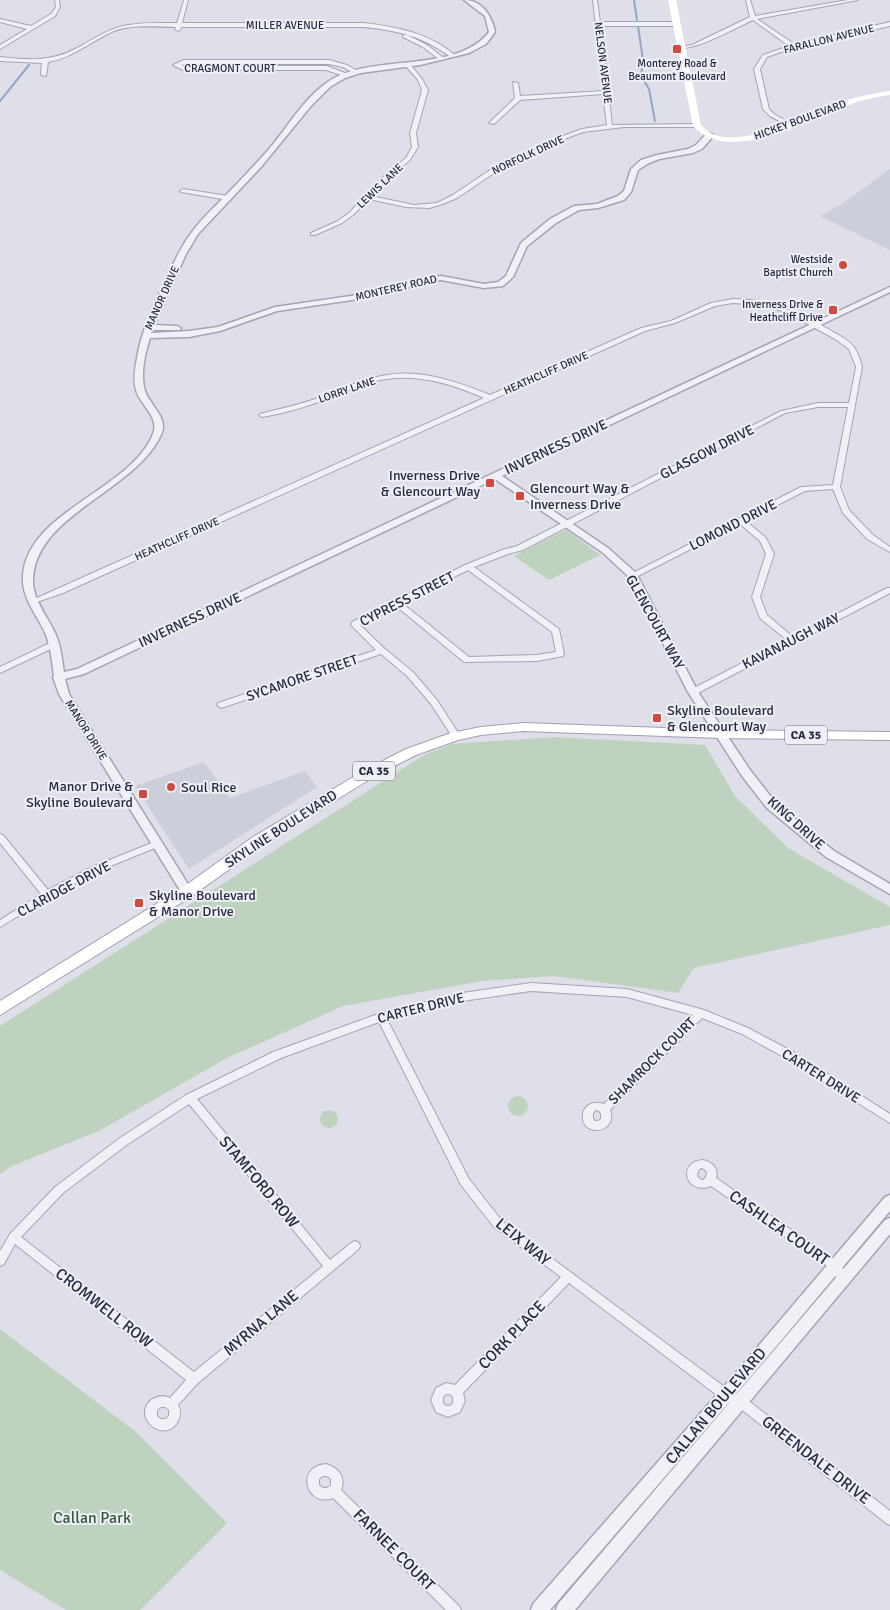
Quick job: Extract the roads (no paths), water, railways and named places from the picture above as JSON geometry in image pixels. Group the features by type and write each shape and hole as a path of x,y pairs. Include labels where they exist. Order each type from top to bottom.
{"main road":[{"path":"672,0 697,126 710,135"},
{"name":"HICKEY BOULEVARD","path":"710,135 725,139 752,138 790,126 850,102 890,94"},
{"name":"SKYLINE BOULEVARD","path":"0,1009 187,892 258,841 370,773 411,752 456,736 481,731 523,727 721,734 890,736"}],"street":[{"path":"0,47 52,15 58,7 57,0"},
{"path":"179,27 186,0"},
{"name":"MANOR DRIVE","path":"187,892 64,694 58,677 54,644 34,600 27,579 31,559 36,550 69,515 131,467 150,447 158,432 158,418 141,393 139,383 147,332 190,238 272,151 323,89 356,72 453,56 477,46 486,39 492,31 492,23 488,16 467,0"},
{"name":"NELSON AVENUE","path":"595,0 610,127"},
{"path":"748,0 753,18 793,46"},
{"path":"681,46 693,46 753,18 821,3 856,0"},
{"path":"0,20 31,28"},
{"path":"598,24 677,24"},
{"name":"FARALLON AVENUE","path":"790,126 766,109 757,68 764,56 793,46 890,24"},
{"name":"MILLER AVENUE","path":"0,59 45,60 67,55 110,30 179,27 364,25 406,31 432,41 453,56"},
{"name":"MILLER AVENUE","path":"179,27 375,30 402,35 414,40 442,59"},
{"path":"44,75 45,60"},
{"name":"CRAGMONT COURT","path":"347,75 327,68 183,68 176,65 184,62 329,62 345,66 356,72"},
{"name":"LEWIS LANE","path":"313,234 340,222 369,197 388,175 408,159 415,147 413,133 425,90 420,80 406,64"},
{"path":"515,83 518,98"},
{"path":"492,123 518,98 606,92"},
{"name":"NORFOLK DRIVE","path":"369,197 411,206 428,206 443,203 457,196 493,170 517,161 554,141 583,130 610,127 697,126"},
{"name":"MONTEREY ROAD","path":"147,332 189,334 229,327 275,309 380,294 432,279 441,278 484,286 500,284 509,277 524,245 552,221 577,208 604,204 621,198 627,192 634,169 644,162 657,157 690,151 699,147 710,135"},
{"path":"183,191 228,198"},
{"name":"INVERNESS DRIVE","path":"58,677 80,672 815,324 889,291"},
{"name":"HEATHCLIFF DRIVE","path":"34,600 60,591 643,329 672,322 719,303 738,302 770,305 792,312 850,345 857,357 859,367 836,487"},
{"name":"LORRY LANE","path":"262,415 281,413 374,380 396,376 416,376 442,380 467,387 491,398"},
{"name":"GLASGOW DRIVE","path":"568,523 784,412 825,403 852,405"},
{"name":"GLENCOURT WAY","path":"496,476 568,523 605,550 633,575 693,692 721,734"},
{"path":"836,487 846,511 870,537 890,550"},
{"name":"LOMOND DRIVE","path":"633,575 804,489 836,487"},
{"path":"741,521 763,540 770,554 756,597 763,616 791,640"},
{"name":"CYPRESS STREET","path":"456,736 433,701 410,674 354,624 468,568 505,552 520,548 568,523"},
{"path":"397,603 467,660 538,658 560,654 556,631 468,568"},
{"name":"KAVANAUGH WAY","path":"693,692 890,590"},
{"path":"0,670 54,644"},
{"name":"SYCAMORE STREET","path":"222,705 382,651"},
{"name":"KING DRIVE","path":"721,734 746,773 771,805 830,854 890,890"},
{"path":"0,837 47,895"},
{"name":"CLARIDGE DRIVE","path":"0,924 47,895 95,869 157,844"},
{"name":"CARTER DRIVE","path":"0,1261 14,1237 59,1190 124,1141 190,1098 277,1055 381,1017 456,998 531,987 627,993 701,1013 745,1031 791,1056 890,1119"},
{"name":"SHAMROCK COURT","path":"604,1110 701,1013"},
{"name":"LEIX WAY","path":"381,1017 465,1182 498,1224 567,1278 726,1395 741,1402"},
{"name":"STAMFORD ROW","path":"190,1098 329,1266"},
{"name":"CASHLEA COURT","path":"711,1180 834,1265 844,1278"},
{"name":"CALLAN BOULEVARD","path":"539,1610 726,1395 890,1201"},
{"name":"CALLAN BOULEVARD","path":"564,1610 890,1224"},
{"name":"CROMWELL ROW","path":"14,1237 194,1379"},
{"name":"MYRNA LANE","path":"172,1404 194,1379 355,1246"},
{"name":"CORK PLACE","path":"456,1392 567,1278"},
{"name":"GREENDALE DRIVE","path":"741,1402 890,1519"},
{"name":"FARNEE COURT","path":"333,1490 455,1610"}],"waterway":[{"path":"634,0 637,20"},
{"path":"638,26 643,60 641,76 649,89 655,121"},
{"path":"0,101 29,65"}],"place":[{"name":"Monterey Road & Beaumont Boulevard","path":"677,49"},
{"name":"Westside Baptist Church","path":"843,265"},
{"name":"Inverness Drive & Heathcliff Drive","path":"833,310"},
{"name":"Inverness Drive & Glencourt Way","path":"490,483"},
{"name":"Glencourt Way & Inverness Drive","path":"520,496"},
{"name":"Skyline Boulevard & Glencourt Way","path":"657,718"},
{"name":"Soul Rice","path":"171,787"},
{"name":"Manor Drive & Skyline Boulevard","path":"143,794"},
{"name":"Skyline Boulevard & Manor Drive","path":"139,903"}],"park label":[{"name":"Callan Park","path":"92,1518"}]}
